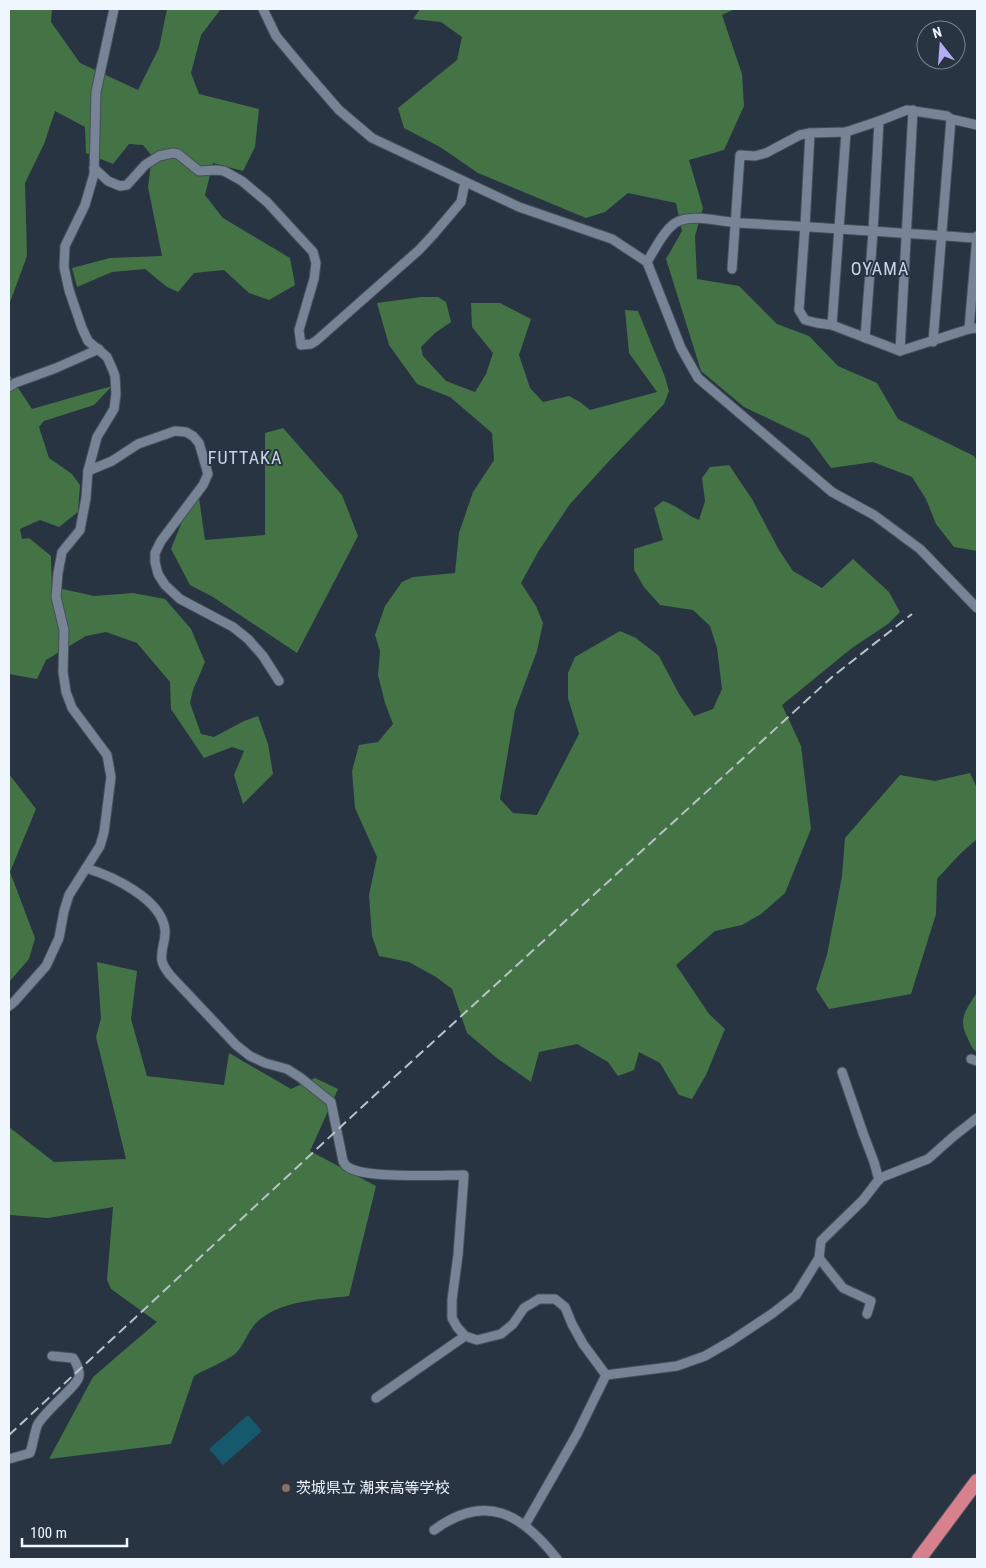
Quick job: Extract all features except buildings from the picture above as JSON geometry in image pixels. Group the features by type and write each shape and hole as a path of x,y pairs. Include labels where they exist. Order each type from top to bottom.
{"highway":[{"path":"919,1559 977,1481"}],"street":[{"path":"9,1006 46,966 60,938 64,911 69,895 100,846 104,832 112,777 107,755 72,708 66,692 63,672 64,630 56,597 62,552 80,530 86,498 88,471 97,438 114,408 116,394 115,376 106,358 99,349 88,341 82,328 69,290 64,267 65,246 84,205 94,174 96,92 114,9"},
{"path":"263,9 276,36 339,110 372,138 519,207 612,239 647,262 681,348 698,378 832,492 874,515 920,549 977,608"},
{"path":"732,269 740,156 755,156 766,153 800,135 846,132 907,110 947,116 951,119 977,125"},
{"path":"900,351 913,110"},
{"path":"933,342 951,119"},
{"path":"864,338 873,232 879,121"},
{"path":"832,325 846,132"},
{"path":"647,262 671,225 680,220 690,218 734,222 805,226 838,228 873,232 977,237 973,329 900,351 832,325 817,324 805,320 799,310 805,226 810,133"},
{"path":"94,168 108,181 120,186 127,185 145,165 159,156 173,153 178,154 199,171 224,171 242,182 267,202 313,252 316,263 314,279 299,330 301,345 316,341 419,250 461,202 466,182"},
{"path":"9,387 15,382 56,368 99,349"},
{"path":"88,471 112,461 138,444 175,431 186,432 200,443 208,474 203,485 158,547 155,562 158,574 165,585 180,599 233,627 248,639 263,656 279,680"},
{"path":"86,868 116,879 156,910 160,915 165,930 162,960 164,965 170,975 236,1045 250,1056 265,1063 287,1069 331,1102 342,1161 347,1167 381,1175 464,1175 458,1256 452,1300 452,1318 465,1336 477,1340 501,1334 513,1324 524,1308 539,1299 555,1299 566,1307 572,1324 583,1344 606,1375"},
{"path":"842,1072 879,1180"},
{"path":"606,1375 677,1366 705,1356 773,1313 796,1295 819,1258 821,1242 863,1200 880,1178 928,1159 977,1118"},
{"path":"819,1258 843,1288 871,1301 867,1314"},
{"path":"376,1398 465,1336"},
{"path":"9,1459 30,1453 37,1426 60,1398 77,1382 79,1376 76,1362 73,1358 52,1356"},
{"path":"525,1525 577,1434 606,1375"},
{"path":"434,1530 441,1524 464,1514 484,1509 502,1512 525,1525 544,1543 556,1559"}],"green space":[{"path":"9,9 52,9 51,22 80,63 138,90 159,48 167,9 221,9 201,35 191,73 199,94 259,109 255,147 243,171 213,163 205,195 223,218 290,258 295,285 269,300 249,293 224,270 194,273 178,292 167,287 145,269 112,272 77,287 72,268 110,258 162,256 148,187 152,156 143,145 129,144 113,164 86,153 85,127 55,111 44,144 25,183 27,256 9,305"},
{"path":"420,9 735,9 722,15 742,74 744,106 724,150 689,160 703,208 695,236 697,279 739,286 777,324 809,336 838,366 877,383 898,419 974,456 977,461 977,551 954,547 936,524 926,499 912,477 873,462 831,468 809,438 744,407 701,371 666,259 682,231 676,203 628,193 605,212 586,218 478,173 440,147 404,128 398,108 457,60 462,37 441,22 413,19"},
{"path":"421,297 438,297 446,302 451,322 435,333 421,347 423,356 446,381 475,392 486,374 493,353 472,327 471,303 500,303 531,319 519,355 530,388 543,402 569,396 590,410 657,392 629,353 625,310 638,311 669,391 664,404 570,504 538,552 521,583 536,606 543,623 537,651 515,710 500,799 513,813 537,815 579,734 568,698 568,673 575,657 620,631 636,638 659,656 679,694 694,716 713,709 722,689 717,648 710,626 693,610 660,605 644,587 634,570 634,549 663,540 654,508 663,501 699,520 705,501 702,478 710,467 729,465 752,499 779,550 793,571 822,588 853,559 889,592 900,612 888,624 852,648 782,705 801,746 811,829 785,893 761,914 742,925 715,931 676,965 709,1014 725,1029 706,1075 692,1099 679,1095 660,1063 639,1052 634,1070 618,1076 608,1062 577,1044 539,1052 531,1082 498,1059 467,1033 452,989 436,977 409,962 379,956 372,936 369,895 377,857 355,808 352,771 359,745 378,742 393,724 385,703 378,675 380,651 375,635 385,606 402,582 413,577 455,573 459,533 473,492 494,460 492,433 450,397 417,384 389,345 377,303"},
{"path":"9,374 32,409 112,386 94,405 44,421 39,427 49,458 72,474 80,485 78,512 59,527 40,520 20,529 22,539 29,538 51,556 52,591 58,588 94,596 133,593 165,599 191,629 205,662 193,690 190,703 201,734 214,737 244,721 258,716 268,744 273,774 243,804 234,775 244,751 232,747 204,758 171,709 170,682 137,643 106,632 86,636 46,660 37,679 9,674"},
{"path":"283,428 342,495 358,536 297,653 213,597 190,585 171,549 197,484 205,540 265,535 265,433"},
{"path":"970,773 977,788 977,839 937,879 936,914 911,994 829,1009 816,989 827,955 842,876 845,838 900,775 935,781"},
{"path":"9,774 36,809 10,872 35,938 29,959 9,982"},
{"path":"97,962 137,971 131,1019 147,1076 224,1085 229,1053 291,1089 315,1078 338,1089 310,1151 376,1186 349,1296 288,1305 277,1309 257,1322 235,1354 194,1376 171,1444 49,1459 93,1377 157,1322 111,1289 107,1280 113,1207 48,1218 9,1216 9,1127 54,1162 126,1159 96,1037 101,1018"},
{"path":"977,992 977,1052 972,1047 965,1032 963,1020 966,1010"}],"water":[{"path":"248,1415 262,1431 223,1465 209,1449"}],"railway":[{"path":"9,1435 363,1106 832,677 912,614"}],"place":[{"name":"茨城県立 潮来高等学校","path":"286,1488"}],"district":[{"name":"OYAMA","path":"880,269"},
{"name":"FUTTAKA","path":"245,458"}]}
